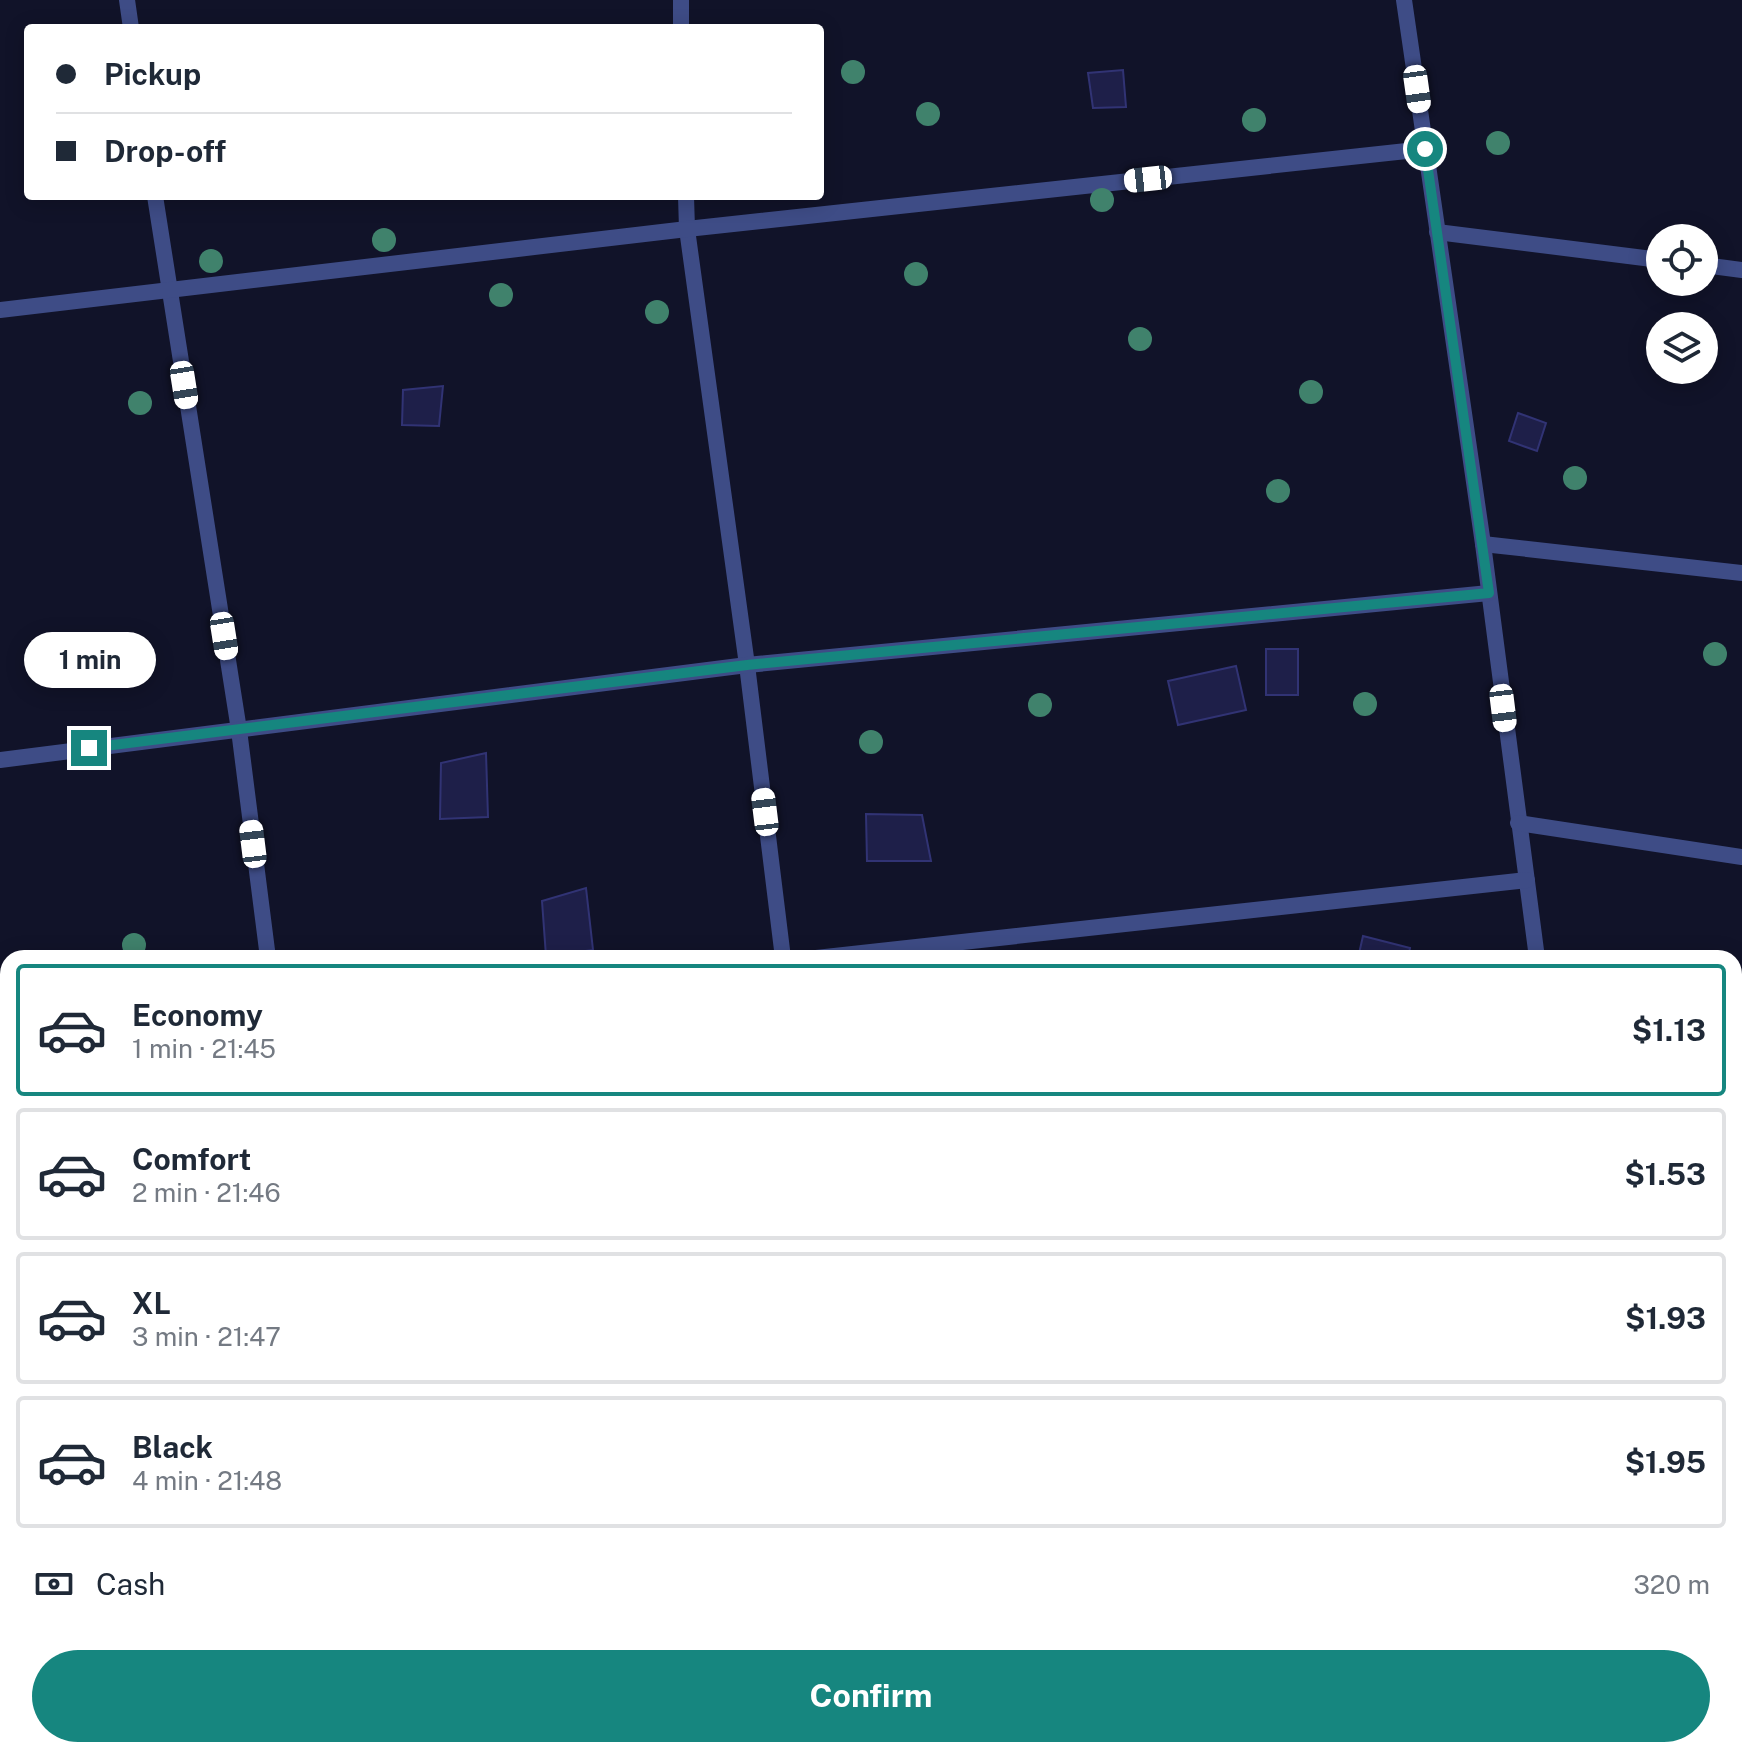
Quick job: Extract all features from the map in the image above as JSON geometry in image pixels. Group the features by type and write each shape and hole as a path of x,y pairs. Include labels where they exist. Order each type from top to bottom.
{"street":[{"path":"127,0 130,24"},
{"path":"681,0 681,24"},
{"path":"1404,0 1483,544 1536,950"},
{"path":"0,310 687,229 1425,149"},
{"path":"156,200 239,730 267,950"},
{"path":"686,200 687,229 747,665 782,950"},
{"path":"1437,232 1646,258"},
{"path":"1718,267 1742,270"},
{"path":"1483,544 1742,573"},
{"path":"0,760 747,665 1489,593"},
{"path":"1518,823 1742,857"},
{"path":"889,950 1527,880"}],"building":[{"path":"1123,70 1126,107 1093,108 1088,73"},
{"path":"443,386 439,426 402,425 403,390"},
{"path":"1518,413 1546,423 1537,451 1509,441"},
{"path":"1266,649 1298,649 1298,695 1266,695"},
{"path":"1236,666 1246,710 1178,725 1168,681"},
{"path":"486,753 488,817 440,819 441,763"},
{"path":"866,814 922,815 931,861 867,861"},
{"path":"586,888 593,950 546,950 542,901"},
{"path":"1363,936 1410,948 1410,950 1360,950"}],"route":[{"path":"89,748 747,665 1489,593 1425,149"}]}
